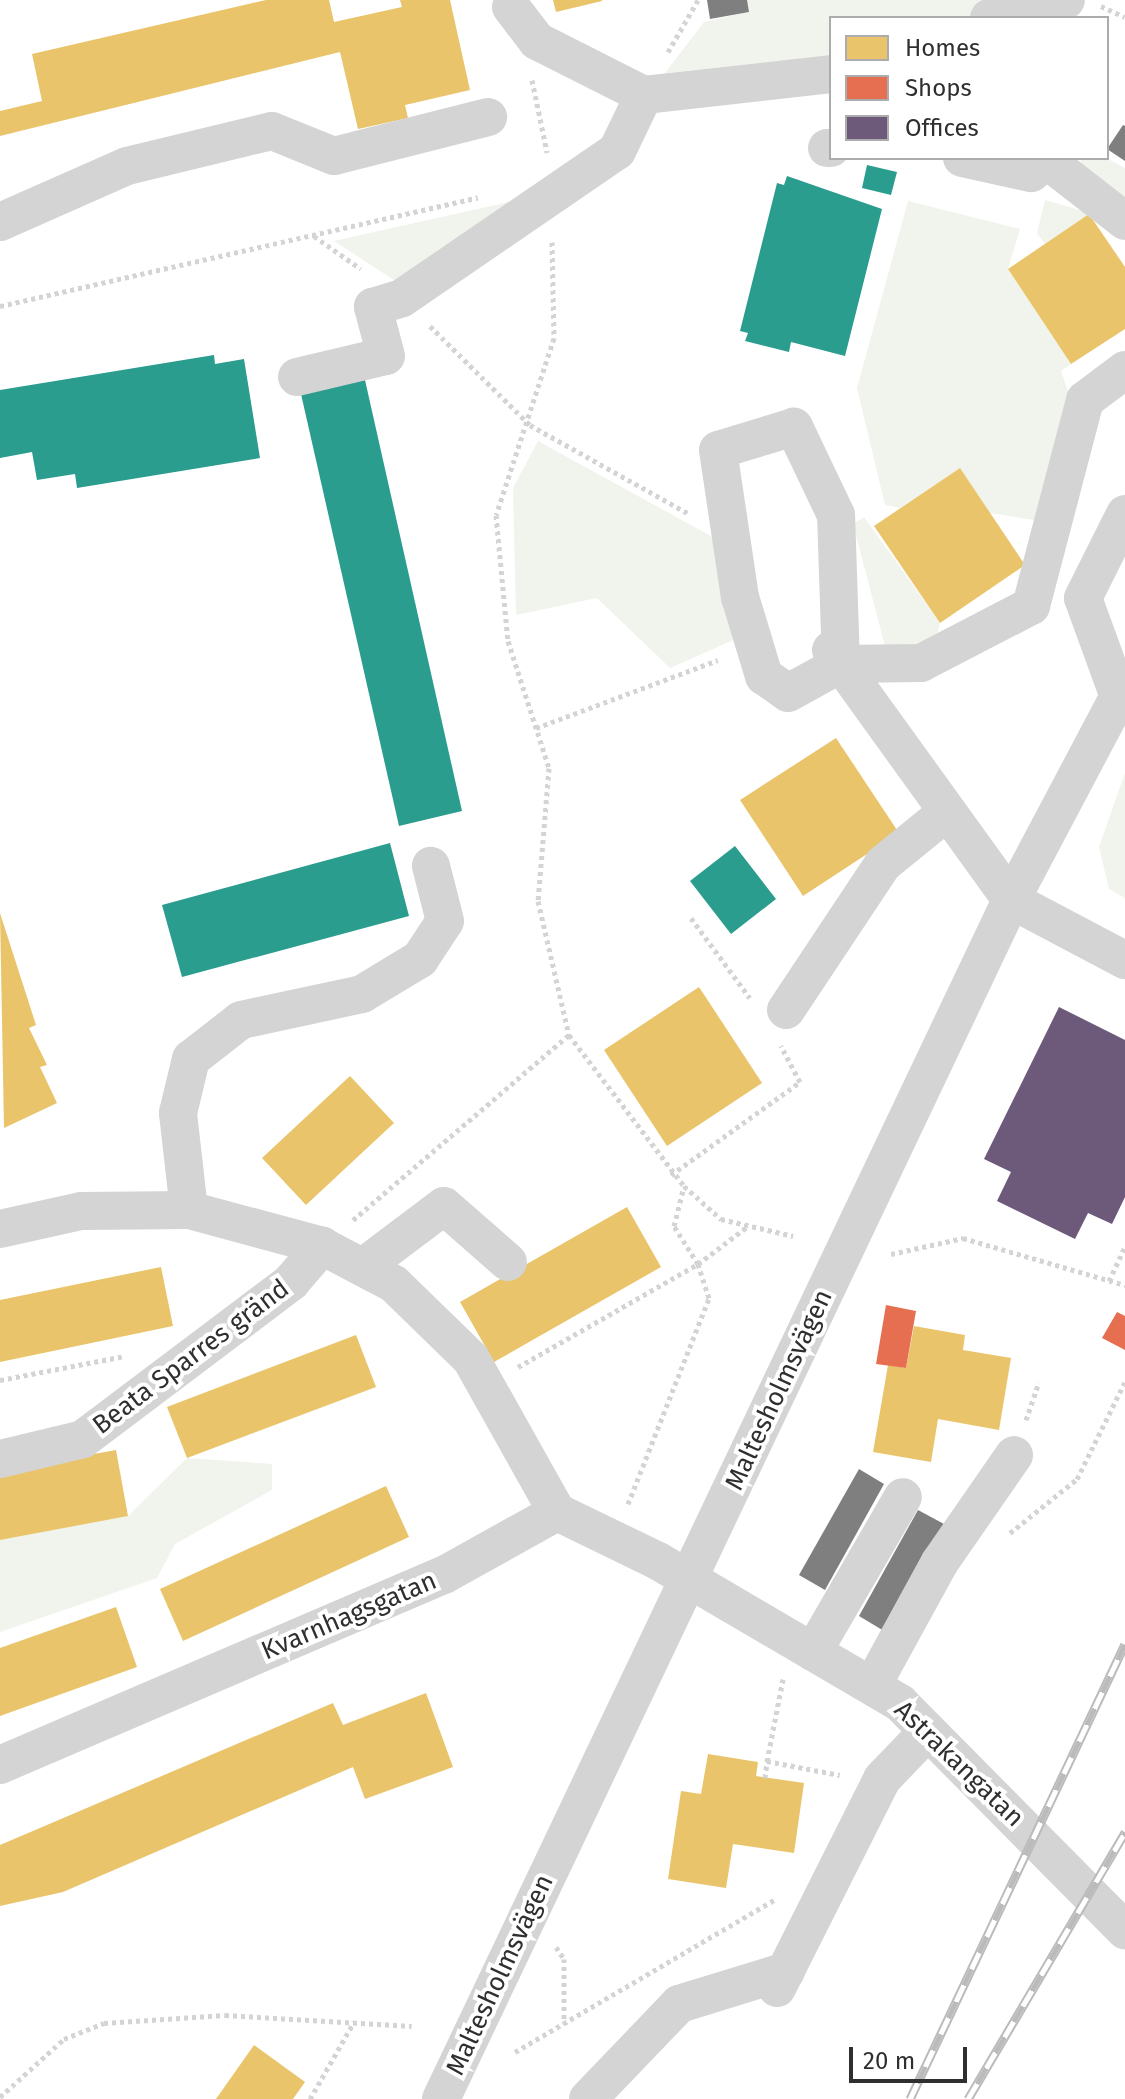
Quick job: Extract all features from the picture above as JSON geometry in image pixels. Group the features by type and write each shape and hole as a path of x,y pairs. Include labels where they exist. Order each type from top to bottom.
{"street":[{"path":"998,16 1066,0"},
{"path":"511,7 537,41 644,95 829,74"},
{"path":"297,377 386,356 373,307 402,298 551,202 617,151 644,95"},
{"path":"0,222 127,166 272,131 334,156 488,117"},
{"path":"971,160 1031,173 1049,160 1125,221"},
{"path":"1125,370 1085,400 1031,606 921,663 835,656 788,693 764,676 755,646 731,538 718,450 794,427 836,515 835,656 1011,900 1125,960"},
{"path":"1122,691 1083,598 1125,514"},
{"name":"Maltesholmsvägen","path":"441,2099 1011,900 1122,691"},
{"path":"771,1015 883,864 947,812"},
{"path":"189,1210 178,1113 191,1059 241,1020 362,994 420,959 445,921 431,866"},
{"path":"363,1267 444,1206 508,1262"},
{"name":"Beata Sparres gränd","path":"0,1229 81,1211 189,1210 322,1246 394,1284 471,1359 557,1512"},
{"name":"Beata Sparres gränd","path":"0,1459 83,1439 291,1282 322,1246"},
{"path":"872,1686 940,1562 1014,1455"},
{"path":"802,1645 903,1497"},
{"path":"557,1512 689,1578"},
{"name":"Kvarnhagsgatan","path":"0,1765 444,1575 557,1512"},
{"name":"Astrakangatan","path":"689,1578 872,1686 928,1731 1125,1930"},
{"path":"588,2099 679,2004 782,1980 882,1779 928,1731"}],"path":[{"path":"644,95 698,0"},
{"path":"538,104 546,132"},
{"path":"0,306 488,195"},
{"path":"551,202 554,338 530,425 496,515 508,641 549,768 538,901 569,1035 671,1175 721,1219 793,1236"},
{"path":"530,425 731,538"},
{"path":"536,728 755,646"},
{"path":"671,1175 800,1082 771,1015 691,918"},
{"path":"322,1246 569,1035"},
{"path":"615,1539 709,1298 698,1264 674,1226 684,1186"},
{"path":"486,1385 698,1264 749,1226"},
{"path":"891,1254 963,1238 1125,1285"},
{"path":"1109,1281 1125,1247"},
{"path":"0,1380 139,1353"},
{"path":"1077,1479 1125,1382"},
{"path":"765,1778 767,1761 802,1645"},
{"path":"767,1761 855,1778"},
{"path":"515,2052 786,1893"},
{"path":"564,1959 564,2024"},
{"path":"0,2097 64,2039 104,2023 225,2015 412,2026"},
{"path":"310,2099 354,2022"}],"shaded area":[{"path":"747,0 998,0 978,16 829,16 829,56 665,73 704,22 748,12"},
{"path":"1081,160 1109,160 1125,168 1125,202 1080,172"},
{"path":"522,199 400,284 334,241"},
{"path":"1045,200 1089,214 1045,244 1037,233"},
{"path":"908,201 1020,229 1008,269 1071,364 1061,371 1069,394 1040,521 990,513 960,468 900,508 885,505 857,388"},
{"path":"538,441 718,540 738,638 670,668 597,598 516,615 513,488"},
{"path":"864,517 940,623 937,635 901,650 885,646 853,524"},
{"path":"1125,773 1125,898 1109,889 1099,847"},
{"path":"187,1458 272,1464 272,1490 175,1544 157,1578 0,1632 0,1540 128,1516"}],"building: Homes":[{"path":"266,0 329,0 334,22 402,7 400,0 450,0 470,90 405,105 408,118 358,129 340,52 0,136 0,111 42,101 32,54"},
{"path":"553,0 602,0 602,1 556,12"},
{"path":"1089,214 1125,267 1125,329 1071,364 1008,269"},
{"path":"960,468 1025,565 940,623 874,526"},
{"path":"836,738 899,833 803,896 740,800"},
{"path":"0,913 36,1025 29,1028 47,1065 40,1067 57,1103 4,1128"},
{"path":"699,987 762,1083 667,1146 604,1050"},
{"path":"350,1076 394,1123 306,1205 262,1158"},
{"path":"627,1207 661,1267 494,1362 460,1302"},
{"path":"161,1267 173,1326 0,1362 0,1300"},
{"path":"914,1326 965,1335 963,1350 1011,1358 999,1430 938,1419 931,1462 873,1452 888,1365 906,1368"},
{"path":"356,1335 376,1387 187,1458 167,1407"},
{"path":"116,1450 128,1516 0,1540 0,1471"},
{"path":"386,1486 409,1537 183,1641 160,1589"},
{"path":"116,1607 137,1667 0,1716 0,1648"},
{"path":"426,1693 453,1767 365,1799 353,1767 63,1892 0,1906 0,1845 333,1703 343,1725"},
{"path":"708,1754 758,1762 756,1776 804,1783 794,1853 733,1844 726,1888 668,1879 681,1791 701,1794"},
{"path":"254,2045 305,2082 293,2099 216,2099"}],"building: Shops":[{"path":"886,1305 916,1311 906,1368 876,1364"},
{"path":"1117,1312 1125,1316 1125,1350 1102,1338"}],"building: Offices":[{"path":"1059,1007 1125,1040 1125,1197 1112,1224 1088,1213 1075,1239 997,1201 1011,1172 984,1159"}],"building: Schools":[{"path":"867,165 897,172 891,195 862,188"},
{"path":"787,176 882,209 845,356 791,342 789,352 745,341 748,333 740,331 777,183 784,185"},
{"path":"214,355 215,364 244,359 260,458 77,488 75,474 37,480 32,452 0,458 0,390"},
{"path":"365,380 462,811 399,826 301,394"},
{"path":"390,843 409,916 182,977 162,905"},
{"path":"735,846 776,899 731,934 690,881"}],"building: Other":[{"path":"707,0 747,0 749,12 710,19"},
{"path":"1125,126 1125,161 1109,150"},
{"path":"859,1469 884,1484 825,1590 799,1575"},
{"path":"918,1510 944,1524 884,1631 859,1616"}],"railway":[{"path":"910,2099 1125,1644"},
{"path":"968,2099 1125,1832"}]}
